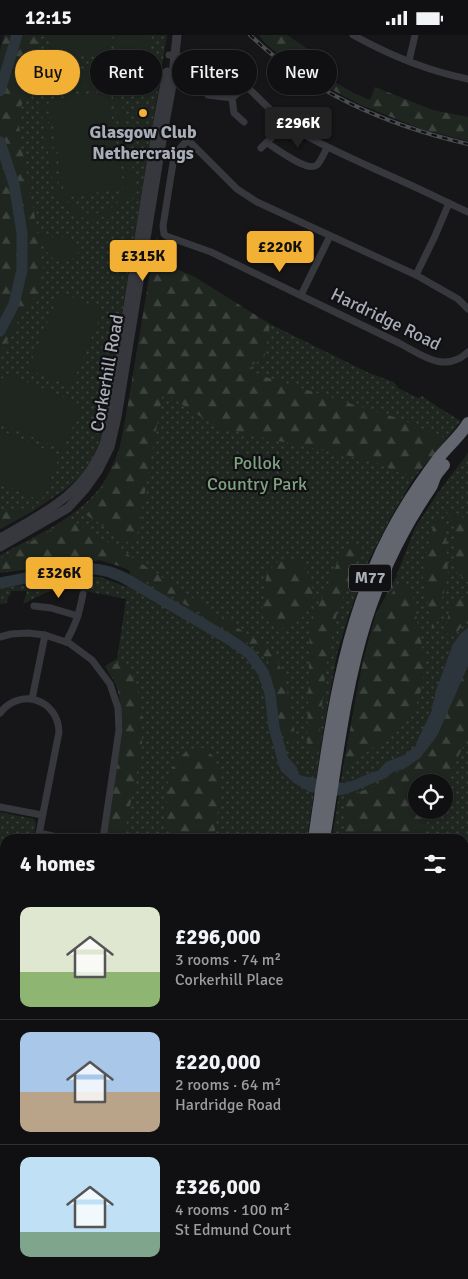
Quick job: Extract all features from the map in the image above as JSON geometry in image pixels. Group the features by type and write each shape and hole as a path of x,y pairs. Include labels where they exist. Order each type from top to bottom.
{"highway":[{"name":"M77","path":"316,834 323,812 332,759 338,687 360,603 376,561 396,521 416,489 468,423"},
{"name":"M77","path":"332,759 362,634 384,571 399,539 435,478 468,438"},
{"name":"M77","path":"323,812 324,834"}],"street":[{"name":"Corkerhill Road","path":"173,50 176,35"},
{"path":"353,35 374,47 409,61 468,79"},
{"path":"409,61 415,35"},
{"name":"Corkerhill Road","path":"0,547 21,533 68,508 98,471 110,447 117,417 167,77 172,55"},
{"path":"208,95 232,98 236,95"},
{"path":"255,95 282,121 327,148 468,212"},
{"path":"232,98 234,113 244,121"},
{"name":"Corkerhill Road","path":"0,538 61,502 72,493 96,461 105,442 160,127"},
{"path":"160,127 177,132 188,140 237,189 250,198 416,275 458,299 468,309"},
{"path":"274,135 264,145 302,165 310,167 318,164 327,148"},
{"name":"Hardridge Road","path":"188,140 175,154 164,221 164,234 211,252 399,343 428,359 436,362 449,362 462,357 468,352"},
{"path":"416,275 449,203"},
{"path":"301,295 330,236"},
{"path":"66,641 78,616 83,594"},
{"path":"34,605 78,616"},
{"path":"0,637 28,633 45,635 66,641 92,660 110,684 118,708 120,730 104,834"},
{"path":"32,699 45,635"},
{"path":"0,713 12,702 32,699 50,708 56,717 59,732 38,834"},
{"path":"0,807 42,815"}],"green space":[{"path":"4,35 39,35 36,50 15,50 15,95 25,95 19,124 21,144 43,267 37,293 25,309 0,354 0,51"},
{"path":"26,35 167,35 162,66 162,50 90,50 90,95 157,95 102,436 91,461 79,477 66,489 33,511 0,529 0,342 6,149 15,95 80,95 80,50 23,50"},
{"path":"51,35 113,35 110,50 90,50 90,56 80,54 80,50 49,49"},
{"path":"116,35 152,35 150,50 114,50"},
{"path":"259,35 287,35 310,50 273,50"},
{"path":"80,69 90,70 90,89 80,91"},
{"path":"337,83 370,100 375,87 433,110 468,117 468,141 421,129 361,105 337,92"},
{"path":"90,94 108,95 124,188 65,198 49,100"},
{"path":"45,95 50,95 46,106 47,117 58,186 63,196 77,209 86,213 96,213 105,211 113,206 121,198 125,189 126,170 112,95 120,95 137,197 126,199 113,212 94,219 77,216 63,205 54,189 41,108"},
{"path":"41,235 71,239 76,243 77,257 56,261 47,253 43,246"},
{"path":"156,237 162,244 160,262 195,277 270,324 264,359 249,366 259,375 400,419 444,438 435,455 412,477 373,461 218,428 163,392 135,547 85,514 83,508 104,486 117,461"},
{"name":"Pollok Country Park","path":"152,261 270,324 369,373 394,382 398,388 418,398 422,396 461,421 414,478 367,564 337,654 308,834 108,834 124,724 119,690 105,666 117,659 126,599 65,587 47,592 23,604 27,591 11,591 7,603 0,604 0,588 37,583 59,577 84,576 100,577 127,587 130,571 100,560 0,573 0,555 54,526 80,508 101,486 110,471 121,445"},
{"path":"60,292 103,310 71,387 28,369"},
{"path":"5,373 82,405 63,450 0,423 0,385"},
{"path":"0,430 60,456 41,501 0,483"},
{"path":"468,453 468,834 333,834 363,661 376,614 396,577 415,528 437,494"},
{"path":"32,507 33,511 0,529 0,509 15,510"},
{"path":"449,508 468,521 468,582 456,572 455,523 446,512"},
{"path":"439,519 446,531 448,575 435,628 432,628 422,573 434,524"},
{"path":"67,521 75,522 127,554 268,648 277,660 285,680 298,751 276,726 273,682 268,661 258,649 125,568 100,560 0,572 0,559"},
{"path":"354,543 362,547 337,613 326,666 317,754 307,743 310,625 339,559"},
{"path":"299,559 309,577 313,598 304,616 286,628 280,628 272,625 262,611 267,572 279,561"},
{"path":"399,584 411,588 424,657 423,684 414,712 397,732 343,768 363,661 376,614"},
{"path":"468,596 468,618 456,634 445,633 451,602"},
{"path":"118,663 127,667 135,682 141,702 142,748 125,834 105,834 123,728 118,690 105,666"},
{"path":"468,666 468,736 450,774 408,774 408,819 429,819 422,834 344,834 344,815 347,797 381,783 420,758 437,736"},
{"path":"204,748 213,756 220,770 222,783 214,834 171,834 168,830 166,820 169,775 188,749"},
{"path":"0,812 34,819 36,824 34,834 0,834"}],"shaded area":[{"path":"468,628 468,666 437,736 420,758 404,769 393,772 386,778 347,794 335,796 310,792 294,783 281,771 277,762 287,757 297,773 302,776 344,783 378,771 386,762 404,755 416,746 432,710 435,693 453,644 461,633"}],"waterway":[{"path":"0,91 17,35"},
{"path":"0,142 14,184 22,233 22,270 14,304 0,331"},
{"path":"0,583 69,569 83,568 110,572 129,580 232,641 250,654 263,672 270,693 274,727 283,760 292,770"}],"railway":[{"path":"250,35 298,74 324,90 380,117 468,144"}],"place":[{"name":"Glasgow Club Nethercraigs","path":"143,113"}]}
